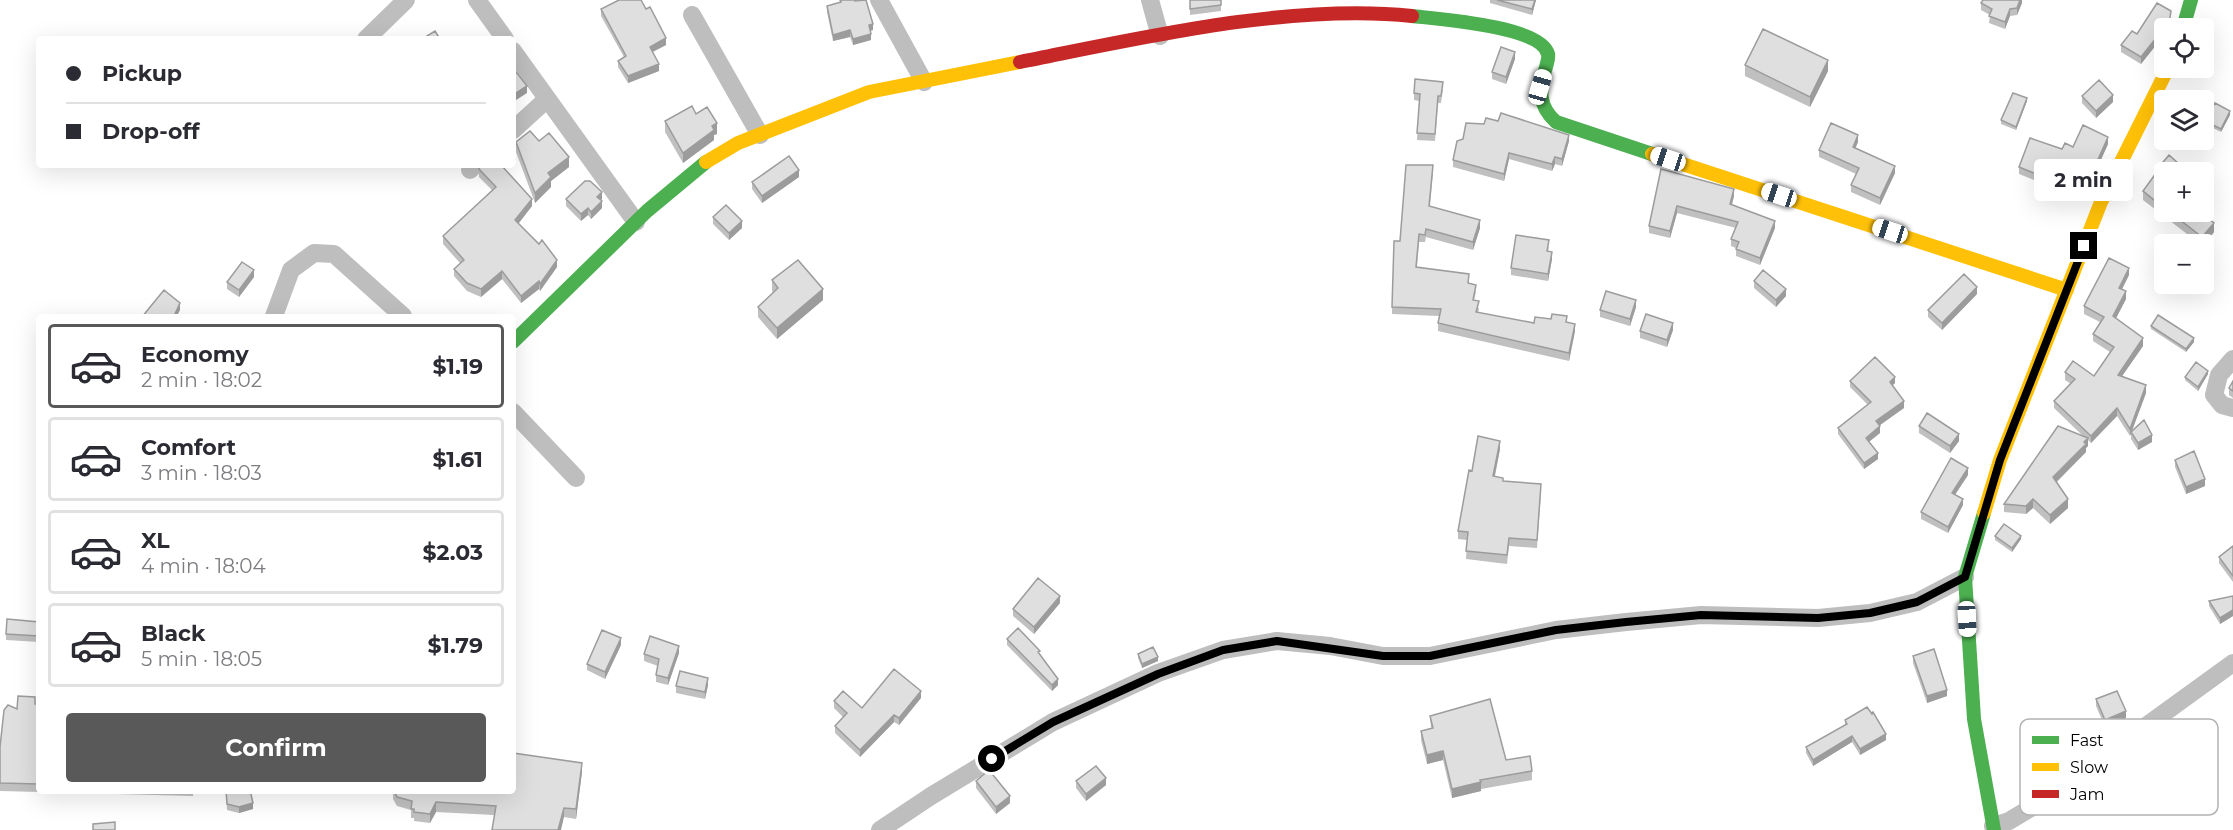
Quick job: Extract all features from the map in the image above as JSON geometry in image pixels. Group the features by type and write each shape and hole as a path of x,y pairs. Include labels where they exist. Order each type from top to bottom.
{"street":[{"path":"369,36 406,0"},
{"path":"477,0 503,36"},
{"path":"879,0 924,82"},
{"path":"1150,0 1160,36"},
{"path":"2186,18 2191,0"},
{"path":"516,339 636,222 711,158 738,143 868,92 1239,22 1330,14 1396,15 1504,30 1544,44 1549,56 1539,99 1541,108 1556,122 2067,290"},
{"path":"692,15 760,135"},
{"path":"516,55 636,222"},
{"path":"2020,814 1993,828 1974,719 1965,577 2000,460 2101,202 2163,78"},
{"path":"516,127 547,99"},
{"path":"275,314 291,270 315,253 334,254 401,314"},
{"path":"2233,359 2218,375 2214,395 2222,405 2233,408"},
{"path":"516,415 576,478"},
{"path":"880,830 931,796 1053,722 1158,674 1223,650 1277,641 1383,656 1430,656 1556,630 1626,622 1701,615 1818,618 1870,613 1917,602 1965,577"},
{"path":"2156,719 2233,663"}],"building":[{"path":"619,0 641,0 646,9 650,7 666,38 650,47 659,64 628,76 618,61 626,56 601,9"},
{"path":"840,0 866,0 873,24 869,25 871,34 853,39 850,30 833,35 827,6 841,2"},
{"path":"1190,0 1221,0 1221,5 1190,9"},
{"path":"1497,0 1535,0 1532,9"},
{"path":"1983,0 2020,0 2017,8 2010,9 2005,22 1989,16 1992,9 1981,3"},
{"path":"2157,3 2171,11 2170,18 2154,18 2154,41 2141,57 2121,45 2132,31 2137,34"},
{"path":"1763,29 1828,60 1810,97 1745,65"},
{"path":"435,31 438,36 427,36"},
{"path":"1501,47 1515,52 1506,77 1492,72"},
{"path":"516,72 527,86 516,93"},
{"path":"1415,79 1443,82 1441,96 1438,96 1435,134 1417,133 1420,94 1414,93"},
{"path":"2099,80 2113,95 2096,111 2082,96"},
{"path":"2013,93 2027,98 2016,127 2001,120"},
{"path":"2215,103 2230,111 2221,129 2214,126"},
{"path":"692,106 696,114 707,107 717,123 712,126 714,130 683,153 665,121"},
{"path":"1501,113 1569,135 1562,159 1555,157 1552,164 1509,153 1504,174 1453,160 1457,141 1463,139 1466,123 1484,124 1486,118 1498,121"},
{"path":"1831,123 1858,135 1853,147 1895,166 1880,198 1851,185 1859,168 1819,150"},
{"path":"2083,125 2108,137 2083,193 2019,167 2030,138 2062,149 2065,143 2073,147"},
{"path":"530,131 539,141 549,133 569,157 548,173 551,177 535,193 516,142"},
{"path":"2169,155 2177,162 2163,162"},
{"path":"789,156 799,170 762,196 752,182"},
{"path":"1406,165 1433,165 1429,206 1480,220 1473,242 1426,229 1425,235 1419,234 1416,267 1469,274 1468,283 1476,285 1473,300 1479,301 1476,312 1534,323 1535,317 1551,319 1552,314 1567,316 1566,322 1575,324 1569,353 1438,323 1441,309 1392,307 1394,241 1400,241"},
{"path":"504,168 532,199 515,220 539,244 542,240 557,260 540,284 539,281 521,296 502,271 481,289 467,283 454,269 464,260 443,236 496,187 479,169"},
{"path":"1661,169 1734,189 1730,204 1775,221 1760,258 1736,249 1739,242 1731,239 1738,222 1677,206 1670,231 1649,226"},
{"path":"2154,176 2154,200 2143,191"},
{"path":"585,181 590,181 602,192 597,197 602,201 591,212 588,208 581,214 566,199"},
{"path":"726,205 742,221 729,233 713,217"},
{"path":"2183,222 2214,223 2205,234 2198,234"},
{"path":"1516,235 1549,240 1547,251 1552,252 1548,274 1511,268"},
{"path":"2109,258 2129,268 2119,288 2126,291 2113,316 2143,338 2118,375 2146,385 2130,429 2117,408 2091,436 2054,401 2075,379 2065,372 2073,361 2094,376 2114,347 2093,334 2104,317 2084,306"},
{"path":"798,260 823,289 777,328 758,307 778,288 772,280"},
{"path":"242,262 254,270 239,290 227,282"},
{"path":"1763,270 1786,289 1776,300 1754,281"},
{"path":"1964,274 1977,287 1942,323 1928,310"},
{"path":"164,290 180,303 175,314 144,314"},
{"path":"1606,291 1636,300 1630,319 1600,310"},
{"path":"1646,314 1673,323 1667,340 1640,331"},
{"path":"2158,315 2194,338 2186,349 2151,326"},
{"path":"1875,357 1895,377 1890,382 1904,401 1876,421 1880,426 1866,438 1878,453 1864,463 1838,428 1871,402 1850,381"},
{"path":"2196,362 2208,371 2198,387 2185,377"},
{"path":"1927,413 1959,434 1950,446 1919,426"},
{"path":"2144,420 2152,435 2138,443 2131,432"},
{"path":"2058,426 2088,438 2084,442 2086,444 2053,477 2068,499 2050,515 2033,499 2026,506 2004,504"},
{"path":"1478,436 1500,441 1493,476 1503,478 1503,481 1541,484 1537,540 1509,538 1507,555 1466,551 1468,532 1458,531 1469,470 1472,471"},
{"path":"2194,451 2205,479 2186,487 2175,460"},
{"path":"1951,458 1968,468 1952,493 1963,499 1948,527 1921,512"},
{"path":"2004,524 2021,536 2012,548 1995,536"},
{"path":"2233,546 2233,576 2219,557"},
{"path":"1038,578 1060,596 1034,627 1013,609"},
{"path":"2233,596 2233,610 2220,618 2209,601"},
{"path":"7,619 36,622 36,636 6,634"},
{"path":"1018,628 1040,651 1038,652 1058,679 1052,685 1007,639"},
{"path":"602,630 621,638 605,672 587,664"},
{"path":"650,636 679,646 668,678 656,675 659,659 644,654"},
{"path":"1153,647 1158,657 1142,664 1138,654"},
{"path":"1934,649 1947,690 1927,696 1913,656"},
{"path":"894,669 921,691 899,718 894,715 860,750 835,726 847,713 834,701 843,691 862,708"},
{"path":"680,671 708,678 705,692 676,686"},
{"path":"2117,691 2126,711 2105,719 2096,699"},
{"path":"18,696 35,697 36,784 0,783 0,747 4,710 8,705 17,709"},
{"path":"1490,699 1506,760 1530,756 1532,771 1480,780 1481,782 1452,789 1443,751 1427,755 1421,731 1433,728 1430,716"},
{"path":"1867,707 1872,714 1873,712 1886,734 1860,749 1852,736 1813,760 1806,747 1847,724 1845,720"},
{"path":"516,753 582,763 576,809 564,808 558,830 492,830 496,806 436,802 430,814 414,812 414,809 411,809 412,801 397,797 396,794 516,794"},
{"path":"1096,766 1106,778 1086,794 1076,781"},
{"path":"989,770 1010,796 996,807 976,781"},
{"path":"226,794 251,794 253,803 239,807 227,804"},
{"path":"115,822 115,830 93,830 93,824"}],"traffic: fast":[{"path":"2186,18 2191,0"},
{"path":"1412,16 1509,30 1541,44 1548,54 1541,90 1543,103 1556,122 1652,154"},
{"path":"516,339 647,211 706,162"},
{"path":"1984,513 1965,577 1974,719 1994,830"}],"traffic: slow":[{"path":"706,162 738,143 869,92 1020,62"},
{"path":"1984,513 2000,460 2101,202 2163,78"},
{"path":"1652,154 2067,290"}],"traffic: jam":[{"path":"1020,62 1165,33 1266,19 1316,14 1365,13 1412,16"}],"route":[{"path":"992,759 1053,722 1158,674 1223,650 1277,641 1330,646 1383,656 1430,656 1579,627 1701,615 1818,618 1870,613 1917,602 1965,577 2000,460 2084,246"}]}
